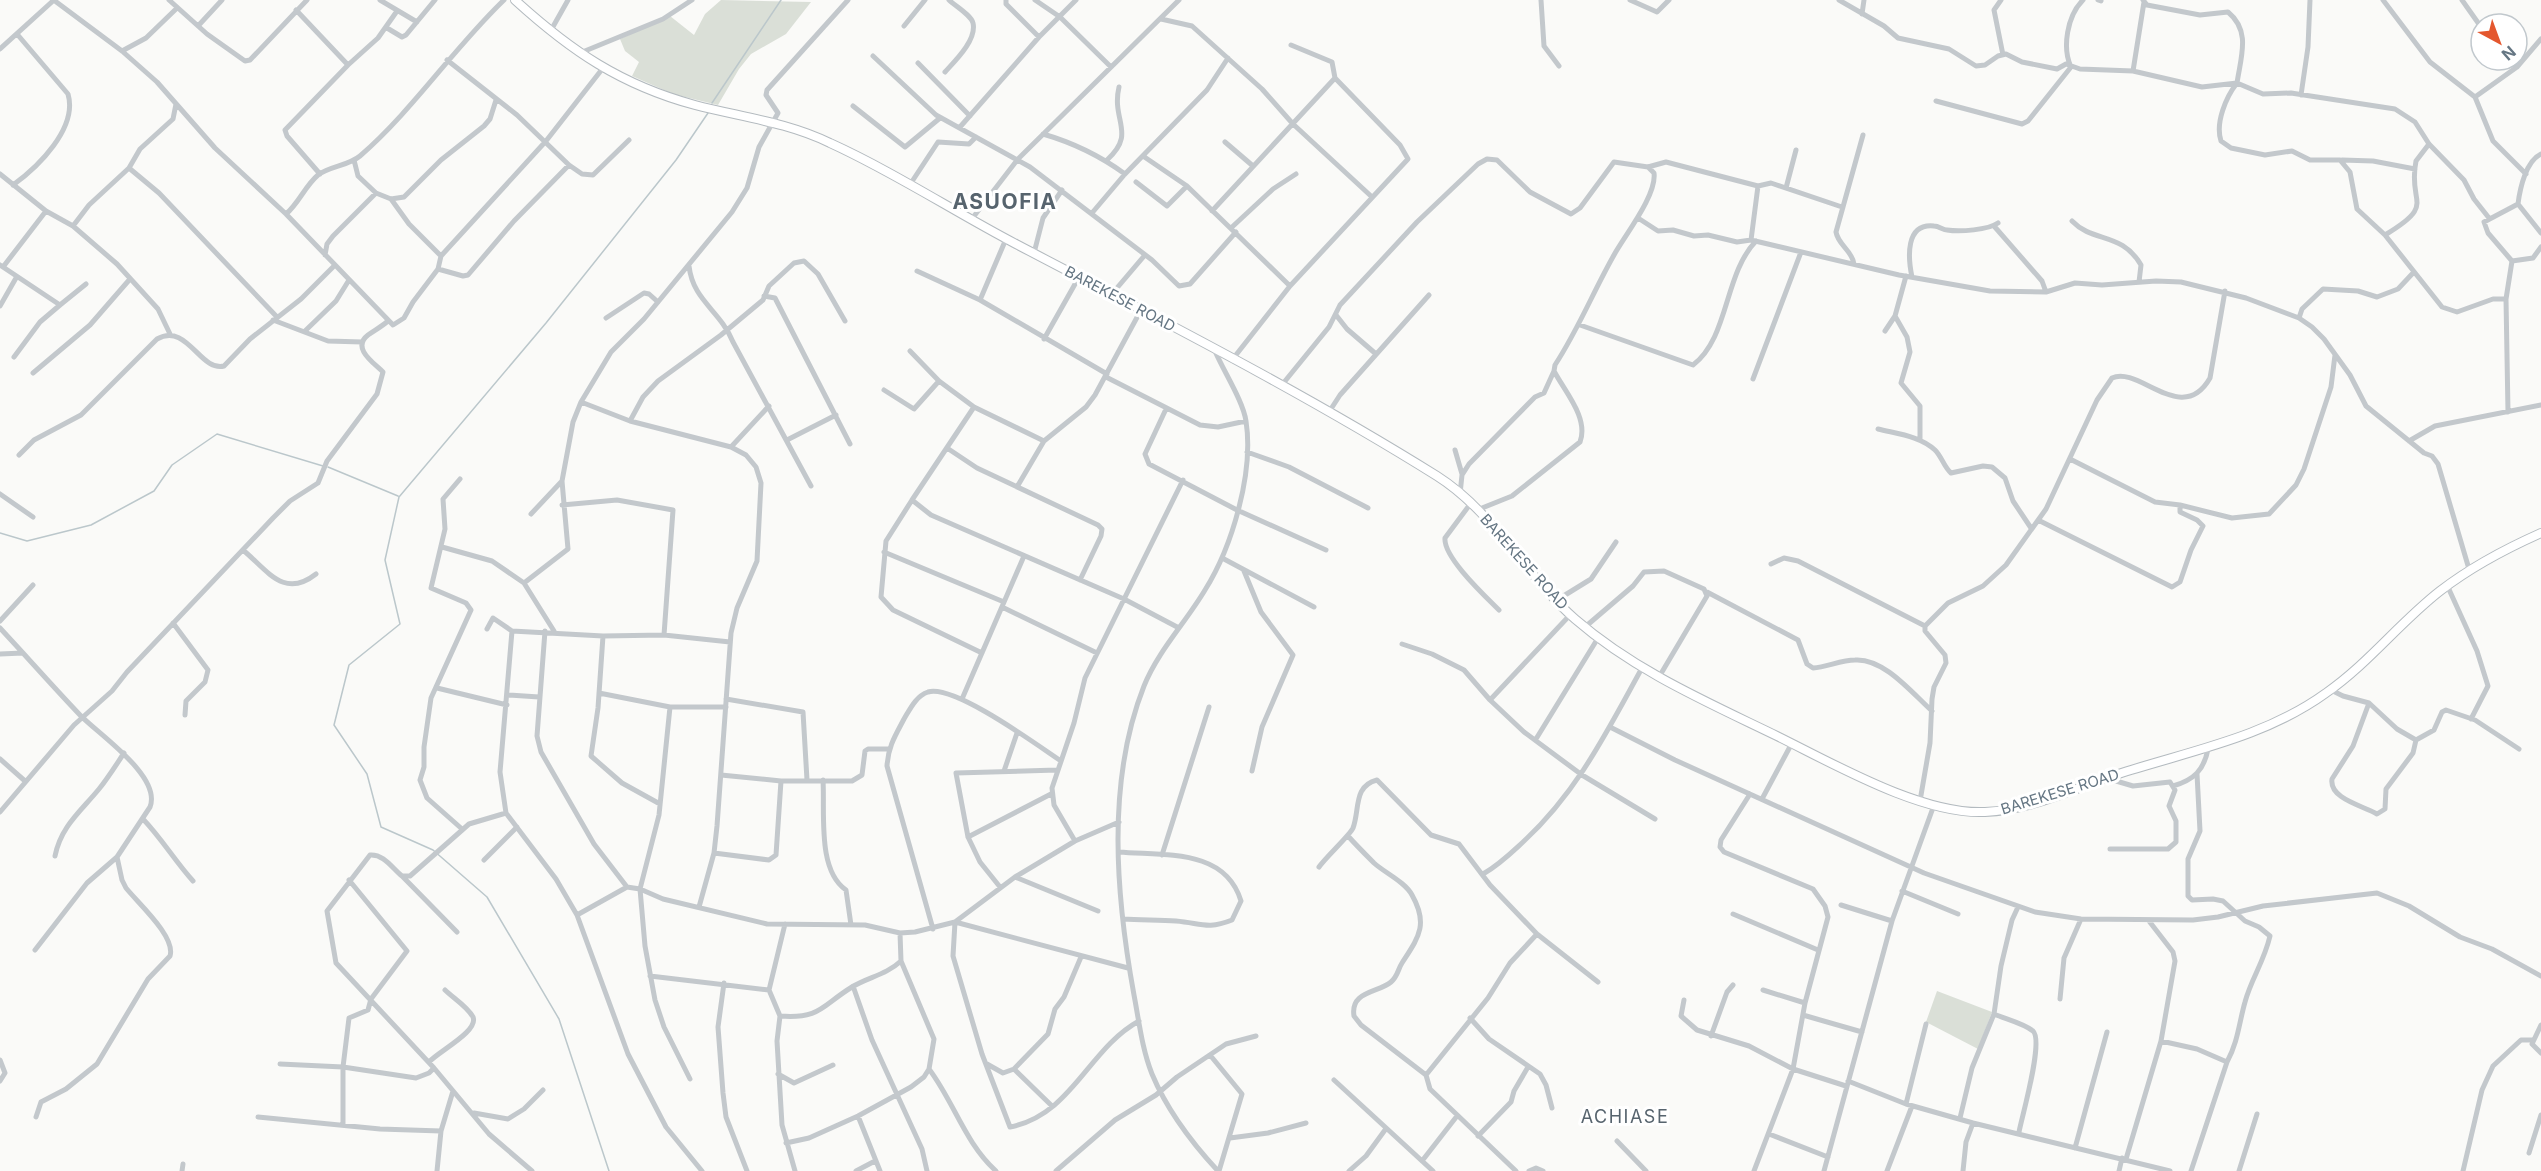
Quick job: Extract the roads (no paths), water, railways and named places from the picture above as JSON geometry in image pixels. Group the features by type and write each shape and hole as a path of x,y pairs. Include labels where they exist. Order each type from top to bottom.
{"main road":[{"name":"BAREKESE ROAD","path":"515,0 578,54 603,68 674,99 773,121 820,138 911,183 971,220 1329,412 1446,482 1478,510 1570,615 1598,638 1642,668 1838,767 1934,805 1964,812 2004,810 2208,749 2273,724 2331,690 2447,585 2469,569 2541,533"}],"street":[{"path":"169,0 176,9 234,55 247,61 307,0"},
{"path":"198,26 222,0"},
{"path":"380,0 417,22"},
{"path":"387,28 402,37 411,31 435,0"},
{"path":"286,214 297,204 320,174 354,160 405,111 447,60 504,0"},
{"path":"550,32 568,0"},
{"path":"578,54 663,19 692,0"},
{"path":"524,583 568,549 569,537 562,505 562,482 573,422 581,402 605,359 658,302 732,212 747,188 759,147 778,110 768,100 767,90 848,0"},
{"path":"904,26 925,0"},
{"path":"945,72 966,50 973,27 971,20 956,2 949,0"},
{"path":"1006,0 1006,3 1039,37"},
{"path":"1035,0 1060,17 1111,67"},
{"path":"960,127 1039,37 1076,0"},
{"path":"971,220 1018,159 1179,0"},
{"path":"1541,0 1544,46 1559,66"},
{"path":"1630,0 1657,12 1669,0"},
{"path":"1839,0 1884,26 1898,38 1949,49 1961,54 1972,65 1985,64 2003,55 2008,55 2022,62 2057,69 2066,64 2071,68 2133,71 2202,87 2237,83 2264,94 2301,95 2395,109 2415,122 2429,144 2464,180 2474,199 2489,218"},
{"path":"1862,14 1864,0"},
{"path":"2001,0 1994,10 2003,55"},
{"path":"2071,68 2066,56 2066,43 2076,3 2083,0"},
{"path":"2301,95 2308,47 2310,0"},
{"path":"2382,0 2430,62 2475,97 2493,141 2526,174"},
{"path":"0,49 54,1 122,51 157,82 215,148 286,214 393,326 403,320 413,302 438,269 441,256 546,141 603,68"},
{"path":"2133,71 2143,1 2200,15 2228,12 2238,20 2244,34 2237,83 2224,105 2219,134 2223,143 2231,148 2265,155 2292,151 2310,160 2373,161 2415,169"},
{"path":"122,51 151,34 176,9"},
{"path":"296,10 348,64"},
{"path":"320,174 287,136 285,130 348,64 387,28 397,11"},
{"path":"1161,19 1192,26 1262,89 1293,124 1372,196"},
{"path":"13,185 44,160 66,123 71,104 68,94 17,34"},
{"path":"2529,53 2541,39"},
{"path":"1232,360 1290,286 1372,196 1404,166 1408,159 1407,154 1335,78 1332,62 1292,45"},
{"path":"873,56 915,98 940,118 1018,159 1092,213 1183,287 1190,284 1236,232"},
{"path":"1092,213 1125,174 1207,90 1228,58"},
{"path":"447,60 546,141 569,165 582,174 593,176 628,140"},
{"path":"918,63 970,116"},
{"path":"1936,101 2022,124 2033,116 2071,68"},
{"path":"2475,97 2510,72"},
{"path":"1212,210 1335,78"},
{"path":"1107,160 1119,149 1123,139 1116,100 1119,87"},
{"path":"391,199 411,193 441,160 484,126 493,113 496,100"},
{"path":"73,226 88,205 129,168 140,149 173,119 176,103"},
{"path":"853,106 905,147 940,118"},
{"path":"1043,134 1072,142 1107,160 1125,174"},
{"path":"1854,264 1851,254 1837,239 1836,232 1863,135"},
{"path":"911,183 938,142 969,144 976,137"},
{"path":"1225,142 1253,166"},
{"path":"2385,235 2409,220 2415,211 2418,200 2416,161 2429,144"},
{"path":"1786,188 1796,150"},
{"path":"2508,412 2506,299 2512,261 2488,232 2484,222 2518,204 2526,174 2534,159 2541,154"},
{"path":"1143,156 1187,186 1290,286"},
{"path":"1281,386 1336,315 1340,305 1417,222 1478,164 1487,159 1497,160 1530,192 1571,214 1580,208 1609,164 1617,161 1648,167 1666,162 1744,184 1758,186 1771,183 1842,207"},
{"path":"354,160 358,176 376,193 391,199 409,224 434,246 441,256"},
{"path":"2340,160 2350,172 2357,209 2385,235 2438,303 2450,311 2457,312 2493,299 2506,299"},
{"path":"438,269 462,276 472,272 514,221 569,165"},
{"path":"1462,475 1489,442 1535,397 1544,393 1614,253 1638,218 1653,186 1654,173 1648,167"},
{"path":"129,168 159,194 275,318 328,341 362,342"},
{"path":"0,174 46,211 73,226 117,264 158,309 170,334"},
{"path":"1231,228 1273,189 1296,174"},
{"path":"1136,182 1167,206 1187,186"},
{"path":"1580,325 1693,365 1700,360 1713,339 1739,262 1753,240 1758,186"},
{"path":"1034,253 1043,218 1062,190"},
{"path":"325,255 333,236 376,193"},
{"path":"2518,204 2541,233"},
{"path":"46,211 2,266 16,278 33,285 60,305"},
{"path":"1638,218 1658,231 1673,230 1694,236 1708,235 1737,242 1753,240 1909,276 1990,291 2046,292 2075,283 2102,285 2181,282 2224,291 2299,318 2324,339 2366,406 2409,441 2432,456 2438,464 2469,569"},
{"path":"2072,221 2085,233 2101,235 2124,246 2141,265 2139,282"},
{"path":"1885,331 1895,316 1909,276 1911,238 1918,230 1933,226 1947,230 1996,224 2042,281 2046,292"},
{"path":"980,300 1006,239"},
{"path":"2512,261 2533,258 2541,247"},
{"path":"1753,379 1801,252"},
{"path":"1111,295 1145,255"},
{"path":"630,421 643,397 658,381 763,300 769,286 794,263 804,261 818,274 845,321"},
{"path":"19,455 34,440 81,415 157,339 170,334 178,336 219,367 231,361 250,339 301,299 334,265"},
{"path":"688,266 690,280 697,293 729,328 733,342 770,406 811,486"},
{"path":"917,271 980,300 1166,409 1209,427 1246,421"},
{"path":"2299,318 2302,309 2323,290 2358,291 2377,297 2398,289 2413,273"},
{"path":"1044,339 1079,277"},
{"path":"0,306 16,278"},
{"path":"33,374 90,325 130,279"},
{"path":"305,331 336,301 349,280"},
{"path":"14,357 40,321 86,284"},
{"path":"1925,626 1948,603 1983,586 2006,565 2038,520 2070,459 2097,400 2112,378 2124,376 2144,383 2163,395 2192,394 2201,391 2210,378 2224,291"},
{"path":"606,318 644,293 649,294 658,302"},
{"path":"1329,412 1340,394 1429,295"},
{"path":"764,296 776,298 850,444"},
{"path":"1017,487 1044,441 1086,407 1107,375 1141,310"},
{"path":"1336,315 1347,329 1376,354"},
{"path":"1895,316 1906,337 1910,352 1901,383 1920,406 1920,440"},
{"path":"0,812 81,717 112,691 290,501 318,483 327,461 377,394 383,372 363,352 362,342 366,336 388,321"},
{"path":"910,351 939,381 974,407 1044,441"},
{"path":"1215,351 1246,421 1246,452 1237,510 1224,559 1144,686 1126,752 1119,822 1119,852 1128,968 1146,1055 1160,1091 1190,1138 1219,1171"},
{"path":"2070,459 2139,496 2155,502 2245,518 2269,514 2296,486 2304,469 2331,387 2335,354"},
{"path":"1478,510 1512,496 1580,442 1583,434 1582,422 1554,371"},
{"path":"884,390 914,409 939,381"},
{"path":"581,402 630,421 731,447 746,456 759,474 761,511 758,561 737,608 730,642 714,853 699,907"},
{"path":"2409,441 2435,426 2541,405"},
{"path":"731,447 770,406"},
{"path":"974,407 886,541 880,587 881,597 885,604 982,653"},
{"path":"1166,409 1145,454 1146,460 1237,510 1326,550"},
{"path":"787,440 836,416"},
{"path":"1878,429 1920,440 1937,452 1951,473 1983,466 1999,471 2005,478 2016,507 2031,528"},
{"path":"947,448 977,468 1092,521 1102,529 1080,580"},
{"path":"1455,450 1462,475 1460,494"},
{"path":"1246,452 1289,466 1368,508"},
{"path":"460,479 443,500 446,518 442,547 431,588 466,603 471,610 431,698 420,785 432,804 462,830"},
{"path":"1075,841 1054,805 1051,794 1085,678 1183,480"},
{"path":"531,514 562,482"},
{"path":"0,494 33,517"},
{"path":"562,505 616,500 668,507 673,510 664,635"},
{"path":"912,500 931,515 1124,599 1179,628"},
{"path":"1471,503 1445,537 1444,543 1462,570 1499,610"},
{"path":"2038,520 2172,587 2180,582 2191,550 2203,526 2197,520 2180,512 2180,505"},
{"path":"1557,600 1591,579 1616,542"},
{"path":"442,547 492,561 524,583 554,631"},
{"path":"243,550 279,581 288,585 303,583 316,574"},
{"path":"884,552 1003,604 1097,653"},
{"path":"962,699 1024,556"},
{"path":"1771,564 1784,558 1798,561 1925,626"},
{"path":"1224,559 1314,607"},
{"path":"1244,571 1261,612 1293,655 1262,727 1252,771"},
{"path":"1585,627 1633,586 1644,572 1664,571 1690,581 1798,640 1807,664 1813,668 1851,660 1868,661 1882,668 1932,711"},
{"path":"0,621 33,585"},
{"path":"2447,585 2477,651 2488,686 2471,718"},
{"path":"1659,677 1693,623 1707,592"},
{"path":"1490,700 1570,615"},
{"path":"487,629 493,618 512,631 554,631 603,636 664,635 730,642"},
{"path":"173,624 208,670 205,682 186,700 186,715"},
{"path":"1920,801 1930,743 1934,687 1946,663 1945,655 1925,631 1925,626"},
{"path":"0,628 81,717 124,753 151,793 152,802 117,857 87,883 35,950"},
{"path":"512,631 509,695 500,784 506,813 556,879 577,915 628,1054 666,1127 702,1171"},
{"path":"545,631 537,736 540,752 594,844 627,887"},
{"path":"603,636 591,756 622,783 660,804"},
{"path":"1536,739 1598,638"},
{"path":"1402,644 1432,654 1464,670 1512,722 1582,775 1655,819"},
{"path":"0,654 24,653"},
{"path":"1483,874 1500,864 1548,818 1582,775 1642,668"},
{"path":"437,688 507,705"},
{"path":"2331,690 2369,703 2397,729 2416,740"},
{"path":"933,929 887,766 888,749 912,705 921,696 937,692 962,699 1061,761"},
{"path":"599,693 670,706 726,706"},
{"path":"509,695 539,696"},
{"path":"726,699 803,712 807,780"},
{"path":"2369,703 2349,753 2332,779 2334,788 2348,801 2377,814 2382,813 2385,809 2386,789 2413,753 2416,740 2434,730 2443,710 2471,718 2519,749"},
{"path":"670,706 660,804 640,889 650,976 664,1027 690,1079"},
{"path":"1162,855 1209,707"},
{"path":"1610,727 1750,794 1939,879 2018,907 2048,915 2081,919 2149,921 2210,919 2263,906 2377,893 2409,906 2460,937 2492,949 2541,976"},
{"path":"1004,771 1017,733"},
{"path":"1762,799 1792,743"},
{"path":"721,775 781,781 858,779 862,775 865,751 868,748 888,749"},
{"path":"2110,849 2168,849 2173,846 2177,832 2169,806 2174,786 2197,774 2206,760 2208,749"},
{"path":"55,856 58,841 67,825 98,790 124,753"},
{"path":"0,759 25,781"},
{"path":"1000,887 980,862 968,837 956,773 1058,770"},
{"path":"2191,1171 2240,1030 2245,1002 2262,964 2270,936 2259,927 2245,921 2238,912 2223,901 2192,900 2188,896 2188,859 2200,831 2197,774"},
{"path":"2106,778 2133,786 2170,782 2174,786"},
{"path":"823,780 827,862 834,879 846,890 851,925"},
{"path":"1319,867 1338,843 1348,836 1353,828 1360,795 1368,783 1377,780 1431,835 1460,844 1515,914 1598,981"},
{"path":"714,853 761,860 773,858 776,855 781,781"},
{"path":"968,837 1051,794"},
{"path":"1750,794 1721,840 1720,847 1724,852 1813,889 1819,894 1828,916 1805,1003 1793,1069 1754,1171"},
{"path":"1824,1171 1892,921 1934,805"},
{"path":"402,876 410,876 462,830 476,821 506,813"},
{"path":"143,819 165,844 174,862 193,881"},
{"path":"577,915 627,887 640,889 663,899 755,922 865,925 900,933 933,929 955,922 1000,887 1075,841 1119,822"},
{"path":"484,860 517,827"},
{"path":"1348,836 1373,862 1409,890 1421,924 1415,946 1401,964 1397,976 1384,987 1364,994 1357,1002 1354,1016 1361,1025 1426,1075 1430,1089 1516,1171"},
{"path":"1119,852 1210,862 1237,887 1241,901 1232,920 1215,927 1198,926 1179,921 1123,919"},
{"path":"457,932 386,860 375,855 365,860 349,880 331,904 327,918 336,963 429,1062 474,1113 489,1134 532,1171"},
{"path":"36,1117 41,1102 66,1089 97,1064 148,979 170,956 172,950 168,938 122,880 117,857"},
{"path":"1015,877 1098,911"},
{"path":"343,1124 344,1067 349,1018 368,1010 371,999 407,951 349,880"},
{"path":"1902,891 1958,914"},
{"path":"1841,905 1892,921"},
{"path":"1960,1118 1972,1068 1994,1014 2001,966 2012,920 2018,907"},
{"path":"1733,914 1818,950"},
{"path":"2060,999 2064,958 2081,919"},
{"path":"2119,1171 2162,1041 2175,956 2149,921"},
{"path":"955,922 1128,968"},
{"path":"955,922 953,956 986,1062 1010,1127 1039,1119 1064,1098 1120,1033 1138,1021"},
{"path":"785,924 769,990 780,1016 777,1041 782,1125 795,1171"},
{"path":"786,1143 809,1138 858,1116 924,1077 929,1069 934,1039 901,961 900,933"},
{"path":"1426,1075 1488,998 1510,963 1537,934"},
{"path":"986,1062 998,1072 1008,1072 1014,1069 1048,1034 1055,1009 1064,997 1080,957"},
{"path":"780,1016 800,1017 821,1011 853,986 887,972 901,961"},
{"path":"650,976 769,990"},
{"path":"724,983 718,1027 726,1118 747,1171"},
{"path":"1711,1036 1727,992 1733,985"},
{"path":"853,986 872,1040 922,1149 927,1171"},
{"path":"429,1062 445,1046 468,1033 474,1025 474,1019 469,1012 445,990"},
{"path":"1763,990 1805,1003"},
{"path":"1684,1000 1681,1016 1697,1030 1749,1046 1793,1069 1973,1123 2019,1132 2170,1171"},
{"path":"1994,1014 2032,1031 2036,1037 2033,1072 2019,1132"},
{"path":"1803,1015 1862,1032"},
{"path":"1470,1018 1489,1040 1539,1074 1546,1085 1552,1108"},
{"path":"1887,1171 1909,1105 1926,1024"},
{"path":"2541,1025 2532,1040 2534,1048 2541,1053"},
{"path":"2075,1148 2107,1032"},
{"path":"1056,1171 1099,1132 1226,1044 1256,1036"},
{"path":"2463,1171 2482,1090 2493,1066 2521,1040 2532,1040"},
{"path":"2162,1041 2197,1049 2227,1062"},
{"path":"1210,1055 1242,1094 1219,1171"},
{"path":"0,1060 5,1076 0,1081"},
{"path":"280,1064 344,1067 416,1078 429,1074 434,1068"},
{"path":"778,1074 794,1083 833,1065"},
{"path":"1478,1136 1511,1102 1514,1091 1528,1066"},
{"path":"929,1069 944,1088 966,1135 996,1171"},
{"path":"1014,1069 1052,1106"},
{"path":"1334,1080 1433,1171"},
{"path":"474,1113 508,1119 524,1109 543,1090"},
{"path":"437,1171 441,1131 453,1091"},
{"path":"2239,1171 2257,1114"},
{"path":"858,1116 880,1171"},
{"path":"1422,1161 1457,1116"},
{"path":"2529,1153 2541,1116"},
{"path":"258,1118 380,1129 441,1131"},
{"path":"1230,1138 1268,1133 1306,1123"},
{"path":"1963,1171 1966,1142 1973,1123"},
{"path":"1349,1171 1366,1156 1386,1130"},
{"path":"1770,1134 1828,1157"},
{"path":"1617,1141 1646,1171"},
{"path":"856,1171 875,1161"},
{"path":"183,1164 183,1171"},
{"path":"1529,1171 1536,1168 1543,1171"}],"waterway":[{"path":"712,103 781,0"},
{"path":"609,1171 559,1019 487,897 433,850 381,827 367,774 334,725 349,665 400,624 385,560 399,497 546,323 676,160 708,113"},
{"path":"0,533 27,541 91,525 154,491 172,465 217,434 323,466"},
{"path":"328,467 398,496"}],"district":[{"name":"ASUOFIA","path":"1005,202"},
{"name":"ACHIASE","path":"1625,1117"}]}
